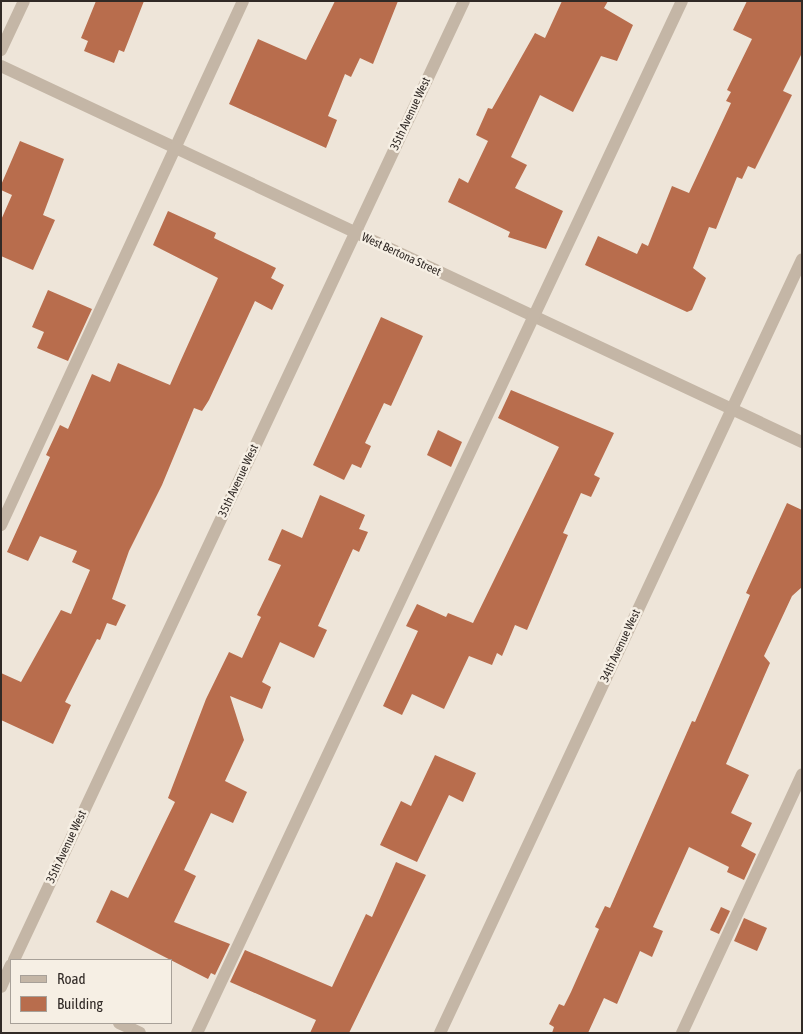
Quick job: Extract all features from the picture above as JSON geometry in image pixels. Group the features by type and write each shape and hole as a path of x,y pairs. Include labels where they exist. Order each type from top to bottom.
{"street":[{"path":"1,50 24,1"},
{"path":"1,525 172,149 243,1"},
{"name":"35th Avenue West","path":"13,959 464,1"},
{"path":"197,1033 682,1"},
{"name":"West Bertona Street","path":"1,66 172,149 802,442"},
{"name":"34th Avenue West","path":"440,1033 802,259"},
{"path":"682,1033 802,774"},
{"name":"35th Avenue West","path":"1,986 9,967"},
{"path":"121,1024 140,1033"}],"building":[{"path":"96,1 144,1 124,52 119,50 114,63 84,51 88,41 81,38"},
{"path":"335,1 398,1 373,64 360,58 351,77 345,74 328,116 337,120 326,148 229,104 258,39 306,60"},
{"path":"562,1 608,1 604,8 633,25 617,61 601,56 573,112 540,95 511,157 527,165 515,188 563,211 546,249 508,237 510,232 448,202 459,178 468,183 488,141 476,135 488,108 492,109 535,33 545,38"},
{"path":"747,1 802,1 802,53 783,91 792,95 755,169 748,166 742,179 737,177 716,229 709,227 693,268 706,278 692,310 687,312 585,265 598,236 637,254 642,243 648,246 672,186 689,193 731,103 726,101 731,92 727,90 752,39 733,30"},
{"path":"20,141 64,159 43,215 55,220 33,270 1,256 1,220 12,195 1,190 1,185"},
{"path":"168,211 216,233 214,238 276,268 271,278 284,285 272,310 255,301 209,400 202,411 194,408 162,485 129,551 112,599 126,605 116,626 107,623 100,640 97,639 65,702 71,705 53,744 1,720 1,673 21,682 61,610 71,614 90,570 72,562 77,551 40,536 28,561 7,552 50,457 46,455 60,425 68,429 92,374 110,382 118,363 170,385 218,278 153,245"},
{"path":"48,290 92,309 68,361 37,348 44,332 32,327"},
{"path":"381,317 423,336 391,406 384,403 365,443 371,446 361,468 352,464 344,480 313,465"},
{"path":"511,390 614,433 594,475 600,478 591,497 581,493 563,533 568,535 527,630 515,625 502,656 497,653 492,665 469,656 444,709 412,694 402,715 383,706 418,631 406,626 417,604 446,617 448,613 473,623 559,447 498,418"},
{"path":"438,430 462,442 451,467 427,455"},
{"path":"320,495 365,515 359,529 368,532 359,552 353,549 318,626 327,630 314,658 280,642 262,682 271,687 262,709 230,696 244,740 225,781 247,792 233,823 211,813 184,870 196,876 174,922 230,944 215,975 211,973 208,979 96,922 111,890 128,898 175,802 168,798 206,699 229,652 242,658 261,617 257,615 281,565 268,560 282,529 302,538"},
{"path":"787,503 802,510 802,587 792,596 764,656 770,663 726,764 749,775 731,813 752,823 741,846 756,854 744,880 727,872 729,867 689,847 653,927 663,931 652,957 640,951 617,1004 604,998 588,1033 552,1033 554,1027 549,1024 559,1004 564,1006 571,992 599,929 595,927 605,906 610,908 692,721 695,722 750,595 746,593"},
{"path":"435,755 476,773 463,802 449,795 417,862 380,845 401,801 411,806"},
{"path":"396,862 426,875 349,1033 310,1033 316,1020 230,982 245,950 332,987 366,914 372,917"},
{"path":"721,907 730,911 719,934 710,930"},
{"path":"744,918 767,928 757,951 734,941"}]}
